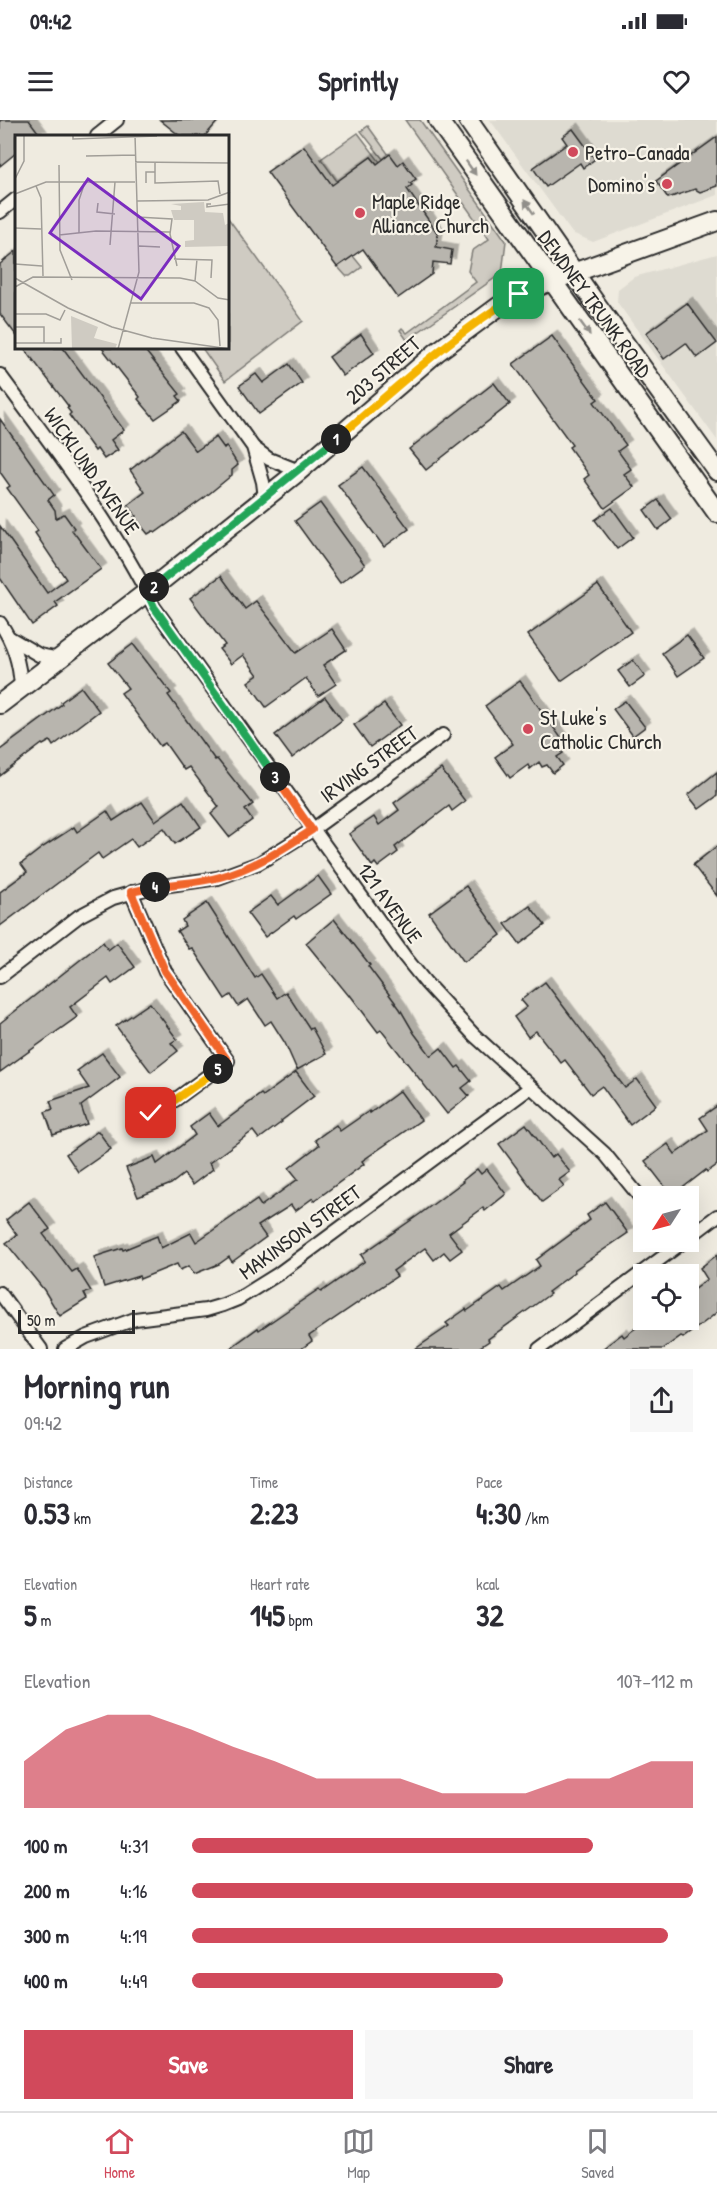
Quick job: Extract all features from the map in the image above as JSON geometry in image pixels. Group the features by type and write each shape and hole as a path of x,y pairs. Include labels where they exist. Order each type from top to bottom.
{"main road":[{"name":"DEWDNEY TRUNK ROAD","path":"438,120 717,513"},
{"name":"DEWDNEY TRUNK ROAD","path":"468,120 717,471"},
{"name":"203 STREET","path":"0,704 265,498 437,352 519,294 717,221"}],"street":[{"path":"98,135 117,120"},
{"path":"0,212 15,200"},
{"path":"183,350 253,447 269,459 298,471"},
{"name":"WICKLUND AVENUE","path":"0,375 92,500 147,592"},
{"path":"253,447 265,498"},
{"name":"121 AVENUE","path":"147,592 154,607 312,830 426,983 474,1035 605,1154 633,1188"},
{"path":"0,623 10,638 20,670 21,688"},
{"path":"10,638 39,655 59,659"},
{"name":"IRVING STREET","path":"0,977 79,916 113,898 131,892 202,881 234,873 268,858 312,830 443,735"},
{"path":"131,892 165,971 228,1061 175,1100 151,1113"},
{"name":"MAKINSON STREET","path":"65,1349 95,1333 135,1319 206,1310 238,1299 278,1274 531,1087"},
{"path":"699,1230 717,1216"},
{"path":"539,1349 666,1252"},
{"path":"0,1293 41,1349"}],"shaded area":[{"path":"405,120 420,120 506,241 502,273 407,340 400,330 402,328 407,333 476,282 468,271 472,251 489,239"},
{"path":"490,120 717,120 717,195 593,242 572,233"},
{"path":"368,126 389,155 383,159 361,131"},
{"path":"358,133 380,162 377,164 371,157 350,172 342,188 321,159"},
{"path":"230,221 303,321 225,381 203,350 230,350"},
{"path":"717,254 717,440 617,302 618,289 634,277"},
{"path":"353,256 362,267 350,276 346,276 338,267"}],"building":[{"path":"0,120 29,120 40,135 15,135 15,154 0,166"},
{"path":"160,120 219,120 206,135 179,135"},
{"name":"Petro-Canada","path":"573,129 595,159 583,168 580,163 546,187 533,168 567,144 562,137"},
{"path":"717,137 717,186 700,192 695,189 668,198 656,181"},
{"name":"Maple Ridge Alliance Church","path":"304,146 332,185 371,157 377,164 390,154 398,165 403,161 416,179 407,189 438,234 436,247 452,250 450,264 433,262 432,274 398,298 363,249 337,267 267,172"},
{"path":"15,252 15,334 0,314 0,264"},
{"path":"687,303 717,343 697,358 686,343 664,359 646,333"},
{"path":"361,334 374,353 343,376 329,357"},
{"path":"552,336 598,399 594,402 626,445 618,451 631,469 624,474 634,487 605,508 584,479 589,475 569,447 572,445 513,364"},
{"path":"26,350 64,350 124,430 111,440 118,450 104,459 97,449 95,451 69,415 71,413 67,408 69,407"},
{"path":"104,350 145,350 180,394 177,396 181,401 155,419 138,399 140,397"},
{"path":"289,364 302,383 259,414 239,386 256,374 263,383"},
{"path":"494,383 510,404 426,470 409,449"},
{"path":"0,419 54,495 48,500 55,510 56,518 64,514 74,528 72,530 101,569 55,602 58,606 32,625 0,578 0,526 47,593 66,579 35,533 38,531 7,488 10,486 0,472"},
{"path":"181,431 196,451 216,437 224,448 226,446 238,465 232,470 232,475 204,498 155,533 153,531 148,534 134,517 136,516 128,505 145,492 130,470"},
{"path":"363,467 409,529 384,547 338,485"},
{"path":"658,500 672,519 658,530 644,510"},
{"path":"320,503 365,565 340,583 295,521"},
{"path":"612,508 633,537 617,549 595,520"},
{"path":"221,576 245,609 256,601 296,653 332,629 346,650 323,665 336,684 318,696 306,678 266,707 248,682 258,675 243,655 231,664 219,649 225,645 190,598"},
{"path":"598,585 631,632 561,681 528,635"},
{"path":"687,635 704,658 678,676 662,653"},
{"path":"133,644 171,693 168,695 215,760 217,759 253,804 245,810 252,820 229,837 211,814 219,807 189,767 184,770 165,743 160,746 121,693 128,688 108,663"},
{"path":"633,660 645,676 630,687 618,671"},
{"path":"520,681 564,742 558,747 563,753 557,757 563,765 553,773 547,765 542,767 539,762 530,769 528,765 510,778 495,757 513,744 485,706"},
{"path":"81,687 99,711 53,746 50,741 42,744 0,776 0,750"},
{"path":"325,697 342,720 292,758 275,735"},
{"path":"625,701 645,727 633,736 613,709"},
{"path":"384,704 400,725 370,747 354,725"},
{"path":"441,769 465,801 452,811 449,806 395,847 398,852 378,867 375,863 372,866 349,834 374,817 379,825 399,810 394,803"},
{"path":"717,772 717,796 699,809 688,795"},
{"path":"183,801 201,827 175,844 164,828 137,847 131,839 102,859 98,853 0,926 0,892 27,872 21,864 43,847 74,827 77,832 107,811 113,821 142,802 155,821"},
{"path":"717,846 717,896 693,865"},
{"path":"318,876 331,894 296,919 294,916 265,937 247,913 271,896 278,905"},
{"path":"466,886 501,935 464,962 429,913"},
{"path":"207,903 255,978 261,974 277,998 286,992 310,1029 312,1028 326,1054 297,1070 285,1043 271,1021 265,1025 248,999 238,1006 231,995 225,999 192,948 189,949 177,931 185,926 182,920"},
{"path":"530,906 545,925 520,944 505,924"},
{"path":"334,919 370,965 368,966 431,1056 441,1048 456,1068 459,1066 471,1081 462,1088 469,1096 447,1114 381,1030 378,1032 306,943"},
{"path":"103,942 108,950 117,943 135,967 112,984 108,978 70,1007 77,1017 0,1072 0,1023"},
{"path":"545,982 625,1088 637,1079 656,1105 630,1125 602,1086 591,1094 565,1060 561,1063 536,1031 528,1037 514,1017 527,1007 521,1000"},
{"path":"150,1003 177,1039 171,1043 178,1051 151,1072 116,1026"},
{"path":"102,1053 120,1077 81,1106 87,1124 53,1135 45,1112 53,1109 50,1101 89,1088 77,1071"},
{"path":"296,1072 314,1096 282,1122 259,1139 253,1131 209,1163 213,1169 192,1185 184,1174 171,1184 138,1197 126,1168 154,1157 157,1164 195,1135 190,1127 209,1113 218,1126 261,1094 263,1096"},
{"path":"400,1091 421,1120 362,1161 364,1164 314,1201 313,1198 295,1211 291,1205 258,1226 266,1237 232,1262 229,1257 219,1264 194,1274 189,1266 180,1270 177,1264 140,1279 139,1276 104,1287 94,1257 122,1248 123,1250 157,1236 161,1248 191,1233 196,1242 257,1200 261,1206 298,1179 289,1168 319,1145 315,1140 336,1125 340,1131"},
{"path":"717,1106 717,1165 707,1172 706,1170 685,1186 664,1186 645,1161 668,1144 675,1154 708,1130 700,1118"},
{"path":"526,1124 551,1158 556,1154 570,1172 559,1180 564,1186 542,1202 499,1144"},
{"path":"98,1131 111,1149 78,1172 66,1154"},
{"path":"477,1169 481,1174 487,1169 506,1194 485,1211 483,1208 449,1233 462,1250 450,1259 444,1252 434,1260 425,1248 393,1271 397,1276 309,1336 312,1341 301,1349 229,1349 319,1289 321,1292 365,1261 361,1255 420,1214"},
{"path":"29,1202 50,1229 43,1234 72,1272 77,1269 91,1291 84,1293 87,1299 60,1316 44,1290 6,1243 17,1235 6,1220"},
{"path":"605,1202 628,1233 574,1270 575,1272 548,1292 550,1294 477,1349 415,1349 449,1326 446,1323 466,1309 467,1311 501,1287 504,1291 540,1266 536,1260 590,1220 587,1215"},
{"path":"717,1255 717,1312 699,1326 699,1285 707,1279 700,1268"},
{"path":"633,1330 694,1330 663,1349 602,1349 622,1334 624,1337"}],"place":[{"name":"Petro-Canada","path":"573,152"},
{"name":"Domino's","path":"667,184"},
{"name":"Maple Ridge Alliance Church","path":"360,213"},
{"name":"St Luke's Catholic Church","path":"528,729"}],"route":[{"path":"151,1113 175,1100 228,1061 165,971 131,892 202,881 234,873 259,863 312,830 154,607 147,592 298,471 437,352 519,294"}]}
